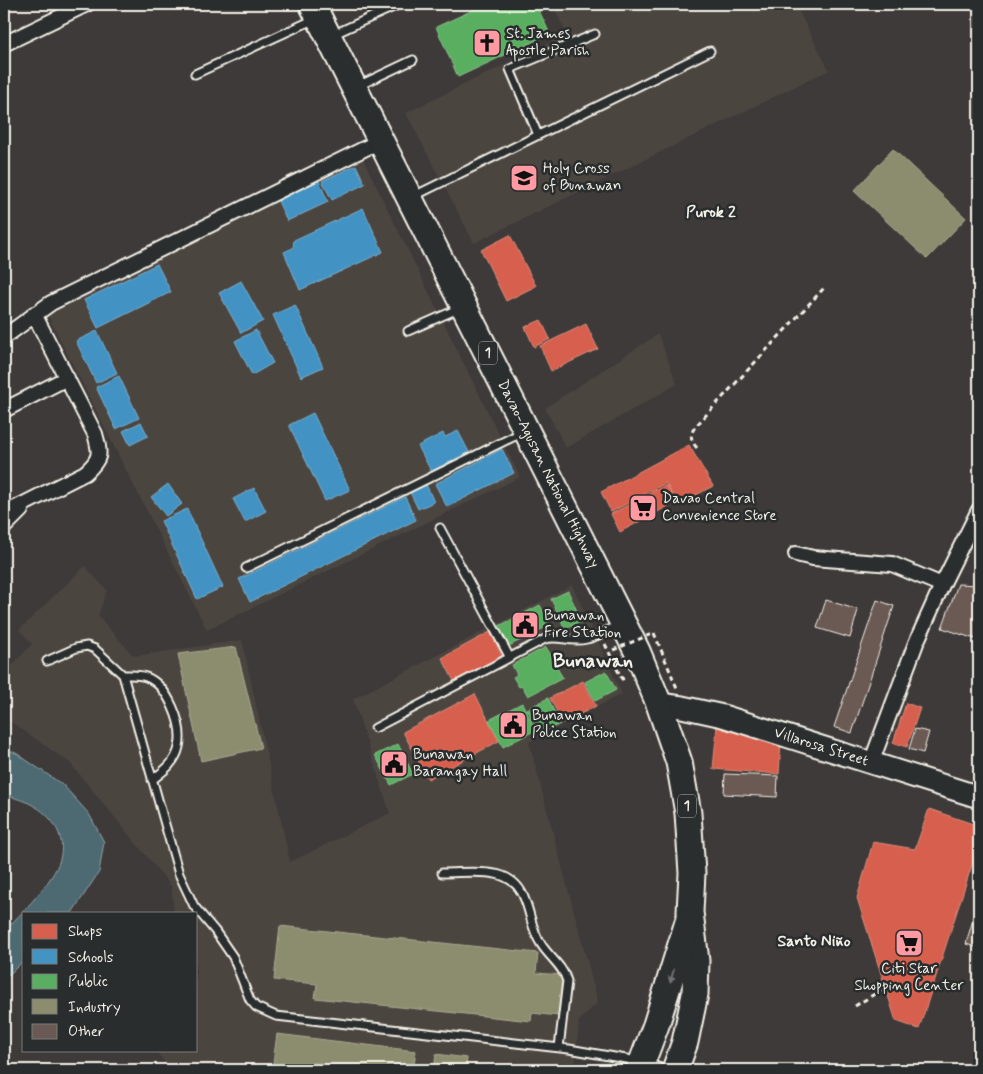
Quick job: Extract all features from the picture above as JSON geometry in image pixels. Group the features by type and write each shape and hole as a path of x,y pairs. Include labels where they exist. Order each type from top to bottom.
{"highway":[{"name":"Davao-Agusan National Highway","path":"320,19 526,431 612,628 644,668 679,762 688,813 692,873 690,912 696,961 695,994 685,1042 675,1070"},
{"name":"Davao-Agusan National Highway","path":"650,1067 668,987 690,912"}],"main road":[{"name":"Villarosa Street","path":"659,704 723,716 979,797"}],"street":[{"path":"4,44 87,4"},
{"path":"4,337 51,303 382,140"},
{"path":"4,514 85,474 94,465 99,456 96,434 34,314"},
{"path":"4,410 67,378"},
{"path":"4,527 30,501"},
{"path":"871,762 913,652 942,585 979,510"},
{"path":"796,554 813,558 892,564 942,585"}],"lane":[{"path":"195,74 320,19 400,4"},
{"path":"538,136 510,69 594,34"},
{"path":"411,198 710,51"},
{"path":"355,88 412,60"},
{"path":"408,330 464,306"},
{"path":"246,568 526,431"},
{"path":"440,528 509,656"},
{"path":"375,728 544,639 558,637 586,640 612,628"},
{"path":"47,661 76,648 86,646 95,649 123,675 179,874 194,906 215,931 233,958 250,1000 256,1007 276,1016 559,1048 650,1067"},
{"path":"123,675 138,674 148,677 156,683 170,701 176,714 180,732 180,747 174,760 152,780"},
{"path":"442,873 493,873 504,875 520,889 540,944 565,974 567,981 559,1048"}],"path":[{"path":"696,448 691,438 691,432 694,427 824,288"},
{"path":"612,628 622,679 625,678"},
{"path":"613,650 654,633 666,660"},
{"path":"855,1006 886,987"}],"shaded area":[{"name":"Holy Cross of Bunawan","path":"552,4 795,4 829,70 474,243 406,113 567,34"},
{"path":"361,155 520,477 207,630 46,312"},
{"path":"658,334 677,384 566,448 545,408"},
{"path":"85,566 107,590 98,616 134,656 242,640 290,862 390,813 353,699 572,585 622,694 529,742 598,1002 579,1021 575,1070 170,1070 156,1052 198,1052 198,912 174,912 171,886 70,763 4,717 4,674 32,644 19,630"}],"water":[{"path":"4,749 16,753 63,785 89,814 104,842 99,872 73,912 22,912 44,887 57,868 61,851 60,836 53,823 42,812 25,801 4,794"},
{"path":"22,912 22,962 4,980 4,931"}],"building: Shops":[{"path":"510,235 536,286 506,301 481,250"},
{"path":"541,320 550,339 534,347 525,327"},
{"path":"586,324 598,349 551,371 540,346"},
{"path":"689,445 713,486 678,505 666,483 611,512 601,492"},
{"name":"Davao Central Convenience Store","path":"666,485 676,502 620,532 611,514"},
{"path":"490,632 502,656 454,681 442,658"},
{"path":"583,681 596,706 563,723 550,698"},
{"path":"475,694 499,741 428,779 403,732"},
{"path":"906,703 920,708 907,747 893,743"},
{"path":"717,726 781,744 779,774 713,769"},
{"name":"Citi Star Shopping Center","path":"929,809 979,826 979,843 919,1029 896,1021 857,898 873,842 915,849"}],"building: Schools":[{"path":"356,165 365,184 332,200 322,181"},
{"path":"319,181 328,202 287,221 277,199"},
{"path":"363,208 383,252 300,290 284,252 293,248 294,240"},
{"path":"157,264 171,292 98,328 84,300"},
{"path":"241,281 263,321 241,333 219,293"},
{"path":"295,305 323,367 301,377 273,315"},
{"path":"256,330 273,363 252,375 235,341"},
{"path":"97,331 117,373 96,383 76,341"},
{"path":"119,376 139,418 116,429 96,387"},
{"path":"313,413 350,490 325,501 289,425"},
{"path":"141,422 148,436 130,445 123,431"},
{"path":"458,431 469,452 431,471 418,446 443,433 445,437"},
{"path":"502,449 514,473 447,507 435,484"},
{"path":"425,482 434,502 418,509 409,490"},
{"path":"168,484 182,504 166,516 151,497"},
{"path":"254,488 266,511 245,522 233,499"},
{"path":"405,497 416,520 250,602 239,579"},
{"path":"187,509 223,587 197,599 161,521"}],"building: Public":[{"name":"St. James Apostle Parish","path":"486,4 536,4 550,34 458,77 436,27"},
{"path":"568,591 582,622 565,629 551,599"},
{"name":"Bunawan Fire Station","path":"540,605 550,625 509,646 499,626"},
{"path":"546,647 552,657 555,655 560,666 557,668 563,678 528,696 513,677 517,675 512,665"},
{"path":"606,671 616,690 595,701 585,682"},
{"path":"548,698 560,724 540,734 527,709"},
{"name":"Bunawan Police Station","path":"522,703 536,730 503,747 489,720"},
{"name":"Bunawan Barangay Hall","path":"398,744 413,774 391,785 375,755"}],"building: Industry":[{"path":"893,149 966,218 927,259 854,191"},
{"path":"236,647 261,748 201,761 178,654"},
{"path":"280,926 538,953 536,973 562,975 558,1016 532,1013 531,1021 315,998 317,984 274,980"},
{"path":"277,1034 416,1051 413,1070 272,1070"},
{"path":"436,1054 467,1058 466,1070 434,1070"}],"building: Other":[{"path":"958,584 979,585 979,626 975,639 942,628"},
{"path":"826,600 858,610 850,638 817,628"},
{"path":"877,600 894,606 852,733 834,727"},
{"path":"915,729 929,732 923,753 909,749"},
{"path":"725,774 778,776 777,797 724,794"},
{"path":"979,898 979,948 966,944"}],"place":[{"name":"St. James Apostle Parish","path":"487,43"},
{"name":"Holy Cross of Bunawan","path":"524,178"},
{"name":"Davao Central Convenience Store","path":"643,508"},
{"name":"Bunawan Fire Station","path":"525,625"},
{"name":"Bunawan Police Station","path":"513,725"},
{"name":"Bunawan Barangay Hall","path":"394,764"},
{"name":"Citi Star Shopping Center","path":"909,943"}],"district":[{"name":"Purok 2","path":"711,212"},
{"name":"Bunawan","path":"593,661"},
{"name":"Santo Niño","path":"814,941"}]}
